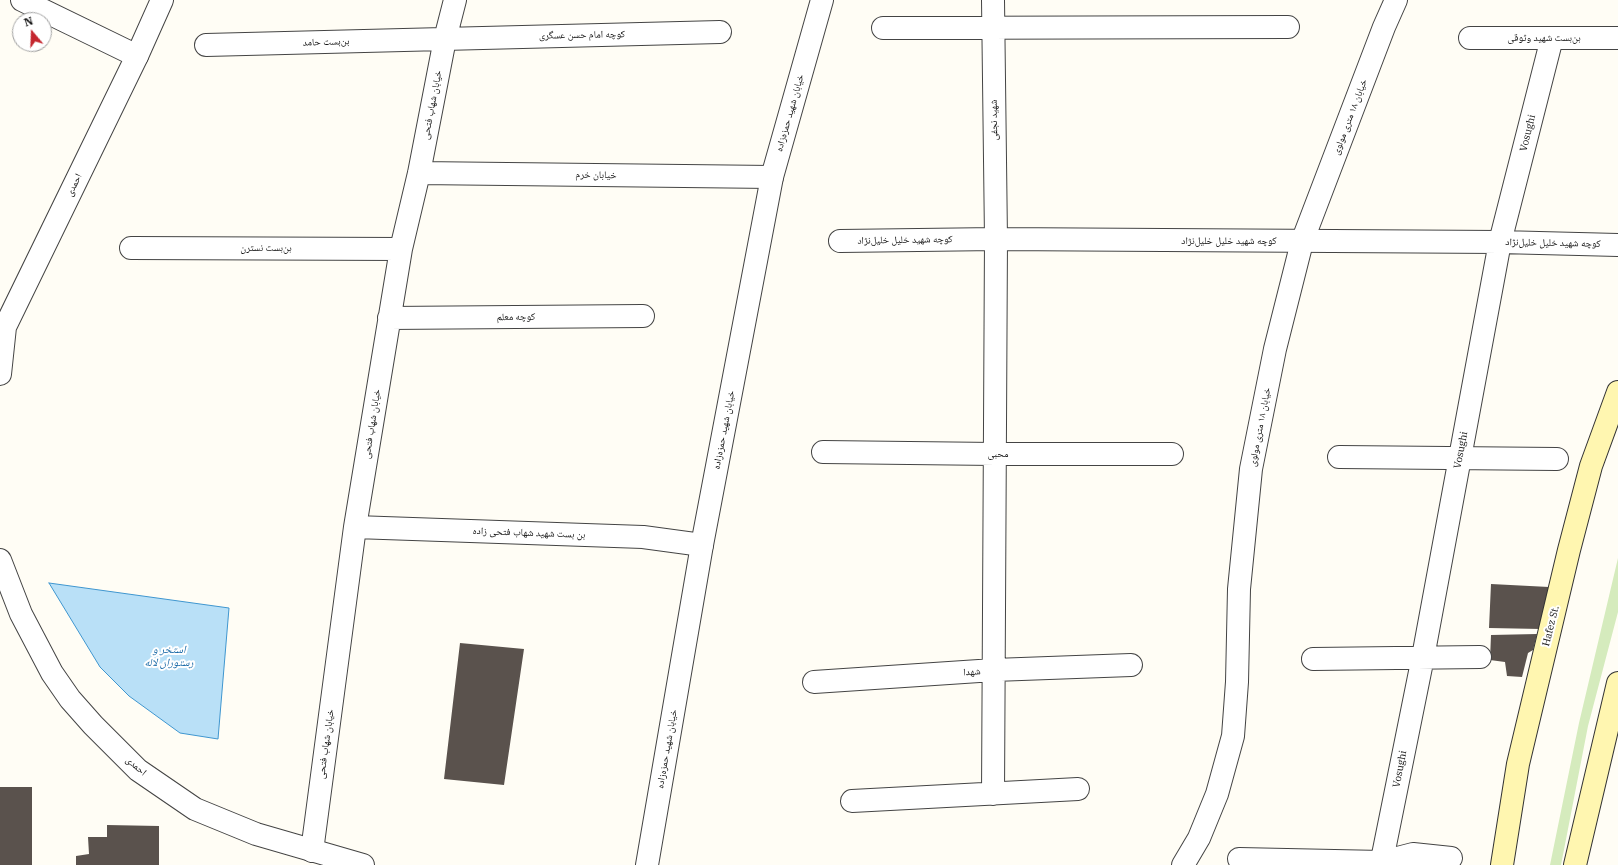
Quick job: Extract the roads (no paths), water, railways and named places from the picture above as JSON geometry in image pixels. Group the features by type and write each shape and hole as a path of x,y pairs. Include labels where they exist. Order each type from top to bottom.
{"main road":[{"name":"Hafez St.","path":"1502,865 1518,764 1568,558 1591,466 1618,392"},
{"path":"1575,865 1595,773 1618,683"}],"street":[{"path":"22,0 137,56"},
{"name":"احمدی","path":"0,374 2,331 137,56 162,0"},
{"name":"خیابان شهاب فتحی","path":"312,851 355,527 389,318 401,249 419,173 445,39 455,0"},
{"name":"خیابان شهید حمزه‌زاده","path":"647,865 702,546 772,177 822,0"},
{"name":"شهید نجفی","path":"993,0 996,239 993,794"},
{"name":"خیابان ۱۸ متری مولوی","path":"1183,865 1199,838 1217,794 1233,736 1237,682 1239,589 1251,469 1275,349 1302,242 1384,27 1396,0"},
{"path":"883,28 993,29 1288,27"},
{"name":"کوچه امام حسن عسگری","path":"445,39 720,32"},
{"name":"بن‌بست شهید وثوقی","path":"1470,38 1618,38"},
{"name":"Vosughi","path":"1381,863 1423,657 1500,242 1552,38"},
{"name":"بن‌بست حامد","path":"206,45 445,39"},
{"name":"خیابان خرم","path":"419,173 772,177"},
{"name":"کوچه شهید خلیل خلیل‌نژاد","path":"840,241 996,239 1500,242 1618,245"},
{"name":"بن‌بست نسترن","path":"131,248 401,249"},
{"name":"کوچه معلم","path":"389,318 643,316"},
{"name":"محبی","path":"823,452 1172,454"},
{"path":"1339,457 1557,459"},
{"name":"بن بست شهید شهاب فتحی زاده","path":"355,527 643,537 702,546"},
{"name":"احمدی","path":"0,560 22,614 52,673 70,699 93,725 138,770 195,809 256,834 363,865"},
{"path":"1313,660 1480,657"},
{"name":"شهدا","path":"814,682 994,670 1131,664"},
{"path":"852,801 1078,789"},
{"path":"1239,859 1381,863 1413,854 1451,858"}],"water":[{"name":"استخر و رستوران لاله","path":"49,583 229,608 218,739 180,733 129,696 100,667"}]}
